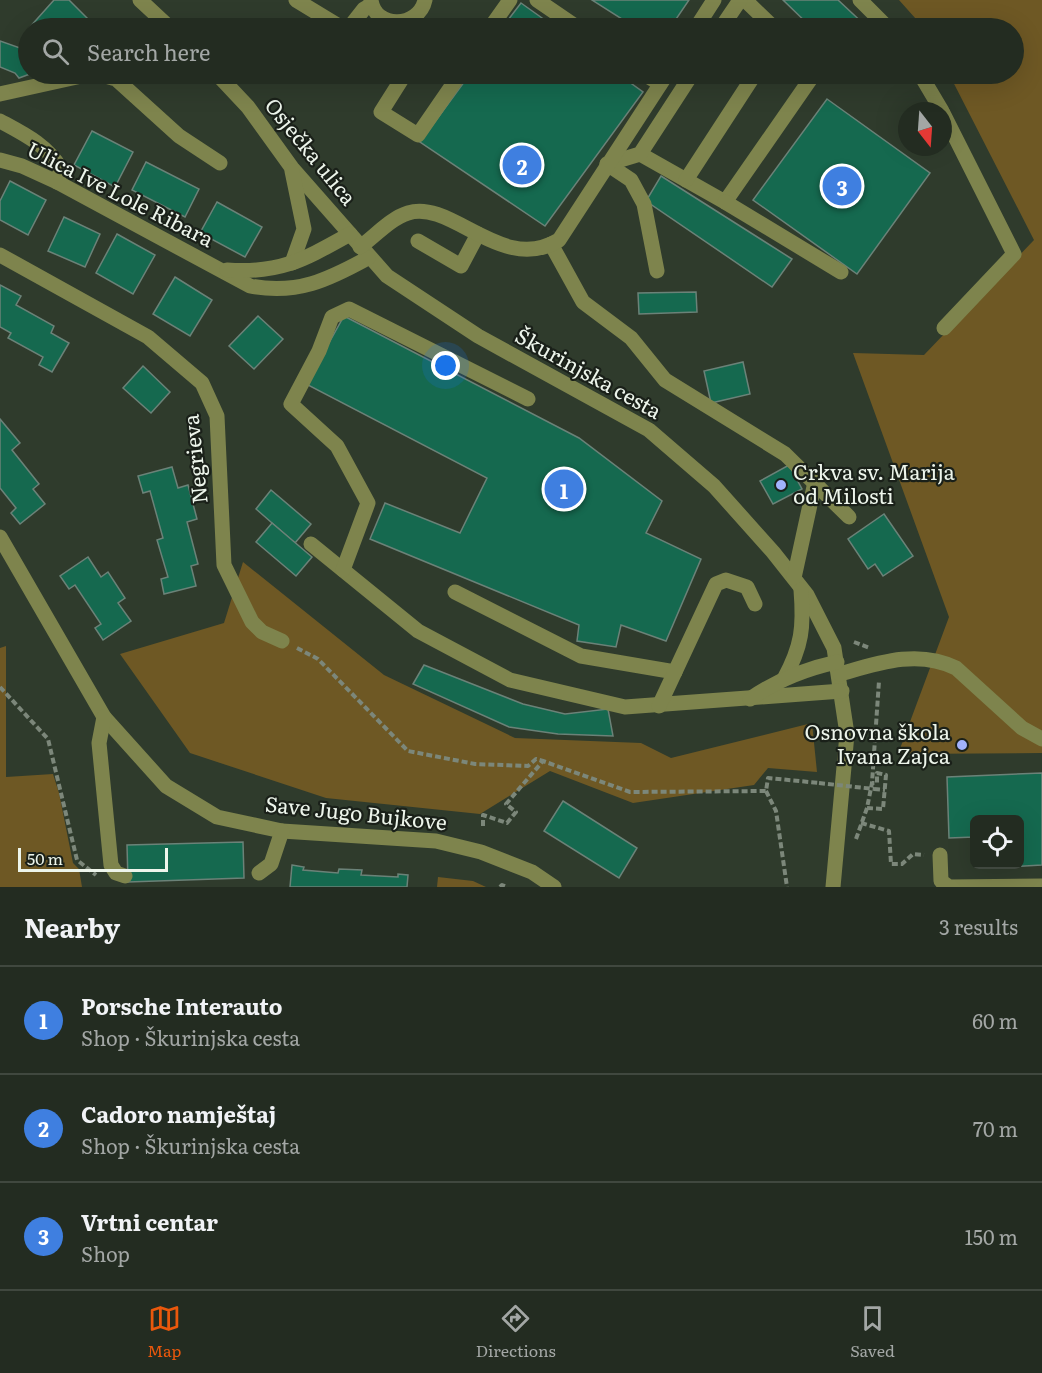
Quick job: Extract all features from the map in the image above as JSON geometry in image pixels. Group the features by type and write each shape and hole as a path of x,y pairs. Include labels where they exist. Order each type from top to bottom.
{"street":[{"path":"140,0 159,18"},
{"path":"296,0 326,18"},
{"path":"413,18 423,8 425,0"},
{"path":"497,18 510,0"},
{"path":"537,0 563,18"},
{"path":"702,18 714,0"},
{"path":"728,18 740,0"},
{"path":"745,0 764,18"},
{"path":"860,0 878,18"},
{"path":"357,18 371,2 384,18"},
{"path":"0,94 45,84"},
{"path":"122,84 179,136 220,162"},
{"name":"Osječka ulica","path":"226,84 248,107 292,168 364,253"},
{"path":"399,84 381,112 418,135 453,84"},
{"path":"418,241 461,266 478,234 503,246 522,249 551,244 559,240 660,84"},
{"path":"607,164 640,154 686,84"},
{"path":"686,180 748,84"},
{"path":"725,202 807,84"},
{"path":"926,84 936,102"},
{"path":"0,121 33,139 54,157 61,169 57,182"},
{"path":"944,328 1014,254 952,132"},
{"path":"640,154 841,272"},
{"name":"Ulica Ive Lole Ribara","path":"0,160 22,166 57,182 250,286 273,290 299,288 322,281 364,253 400,217 413,212 436,216 478,234"},
{"path":"607,164 631,180 644,204 657,271"},
{"path":"292,168 304,229 292,264"},
{"name":"Ulica Ive Lole Ribara","path":"221,270 270,270 292,264 350,234"},
{"path":"551,244 583,302 631,338 665,380 785,454 849,518"},
{"name":"Škurinjska cesta","path":"364,253 393,281 440,314 649,430 714,486 797,583 834,646 847,734 833,887"},
{"name":"Negrieva","path":"0,255 148,337 202,383 217,416 224,565 252,622 262,632 282,641"},
{"path":"342,570 368,503 337,446 291,404 319,351 332,317 349,309 528,399"},
{"path":"784,679 794,661 804,627 797,583 815,482"},
{"name":"Save Jugo Bujkove","path":"0,537 105,717 166,786 217,817 282,831 436,841 481,852 532,872 554,887"},
{"path":"311,544 418,631 510,680 625,707 842,692"},
{"path":"659,706 716,584 726,580 747,587 755,604"},
{"path":"454,592 581,656 675,672"},
{"path":"750,699 784,679 815,667 839,668 895,659 924,658 943,662 964,675 1022,728 1042,740"},
{"path":"105,717 99,743 111,865 116,873 125,876"},
{"path":"259,873 271,864 282,831"},
{"path":"940,855 941,881 949,887 1042,886"}],"path":[{"path":"282,641 318,659 408,751 476,764 528,766 536,759 630,792 766,791"},
{"path":"854,642 875,651"},
{"path":"854,844 867,807 872,783 880,675"},
{"path":"0,687 48,739 76,860 102,880"},
{"path":"483,826 483,815 507,823 516,813 506,804 543,761"},
{"path":"867,807 883,809 886,775 877,773 877,783 872,783"},
{"path":"787,887 776,811 766,791 768,778 885,790"},
{"path":"861,823 889,831 891,864 902,864 913,854 940,855"},
{"path":"500,887 507,887"}],"shaded area":[{"path":"899,0 1042,0 1042,753 898,754 949,617 853,353 924,355 1034,240 954,84 1024,84 1024,18 915,18"},
{"path":"243,562 384,675 515,738 641,743 671,758 812,723 817,772 768,768 754,785 633,803 550,771 480,814 326,798 190,753 120,654 224,623"},
{"path":"6,646 6,777 53,774 73,863 79,869 82,887 0,887 0,648"},
{"path":"438,877 473,881 486,887 437,887"}],"building":[{"path":"54,0 69,0 87,18 38,18"},
{"path":"592,0 689,0 677,18 620,18"},
{"path":"783,0 838,0 857,18 802,18"},
{"path":"521,3 542,18 510,18"},
{"path":"0,41 18,47 18,77 15,73 0,67"},
{"path":"463,84 632,84 643,92 545,226 420,142"},
{"path":"827,99 898,150 898,156 906,156 930,173 857,274 753,200"},
{"path":"92,131 133,152 115,187 74,165"},
{"path":"146,162 199,189 185,217 132,190"},
{"path":"661,176 792,259 772,287 646,201"},
{"path":"10,181 46,200 28,235 0,220 0,201"},
{"path":"217,202 262,227 245,257 200,233"},
{"path":"64,217 100,234 85,267 48,251"},
{"path":"117,234 155,255 133,294 96,273"},
{"path":"175,277 212,300 190,336 153,314"},
{"path":"0,285 21,296 16,305 54,326 51,333 69,343 52,372 39,365 43,357 8,338 11,333 0,327"},
{"path":"696,292 697,312 639,314 638,293"},
{"path":"258,316 283,339 254,369 229,346"},
{"path":"344,316 579,438 662,501 646,533 701,559 666,641 621,625 616,647 577,641 579,625 370,539 385,503 460,533 487,478 306,384"},
{"path":"743,362 750,394 711,403 704,371"},
{"path":"143,366 170,392 151,413 123,388"},
{"path":"0,419 20,443 12,450 39,484 33,489 45,504 20,524 11,513 16,508 0,488"},
{"name":"Crkva sv. Marija od Milosti","path":"789,465 802,489 773,504 760,481"},
{"path":"172,467 178,488 188,485 197,519 187,522 198,564 191,566 196,586 164,594 161,579 168,577 157,540 163,538 150,491 143,493 138,476"},
{"path":"271,490 311,524 295,543 256,509"},
{"path":"884,514 913,556 883,576 875,564 868,569 848,539"},
{"path":"272,523 312,557 296,576 256,542"},
{"path":"88,557 101,577 108,572 125,598 118,603 131,621 103,640 95,628 101,624 75,585 69,589 60,576"},
{"path":"424,665 523,704 565,714 608,709 613,736 558,734 509,727 413,684"},
{"path":"1042,773 1042,865 1024,866 1024,815 970,815 970,837 949,838 947,777"},
{"path":"563,801 637,848 619,878 544,831"},
{"path":"243,842 244,878 128,882 127,845"},
{"path":"292,865 304,867 303,870 338,873 339,869 362,870 361,875 398,877 398,874 408,875 407,887 290,887"}],"place":[{"name":"Cadoro namještaj","path":"522,165"},
{"name":"Vrtni centar","path":"842,186"},
{"name":"Crkva sv. Marija od Milosti","path":"781,485"},
{"name":"Porsche Interauto","path":"564,489"},
{"name":"Osnovna škola Ivana Zajca","path":"962,745"}]}
